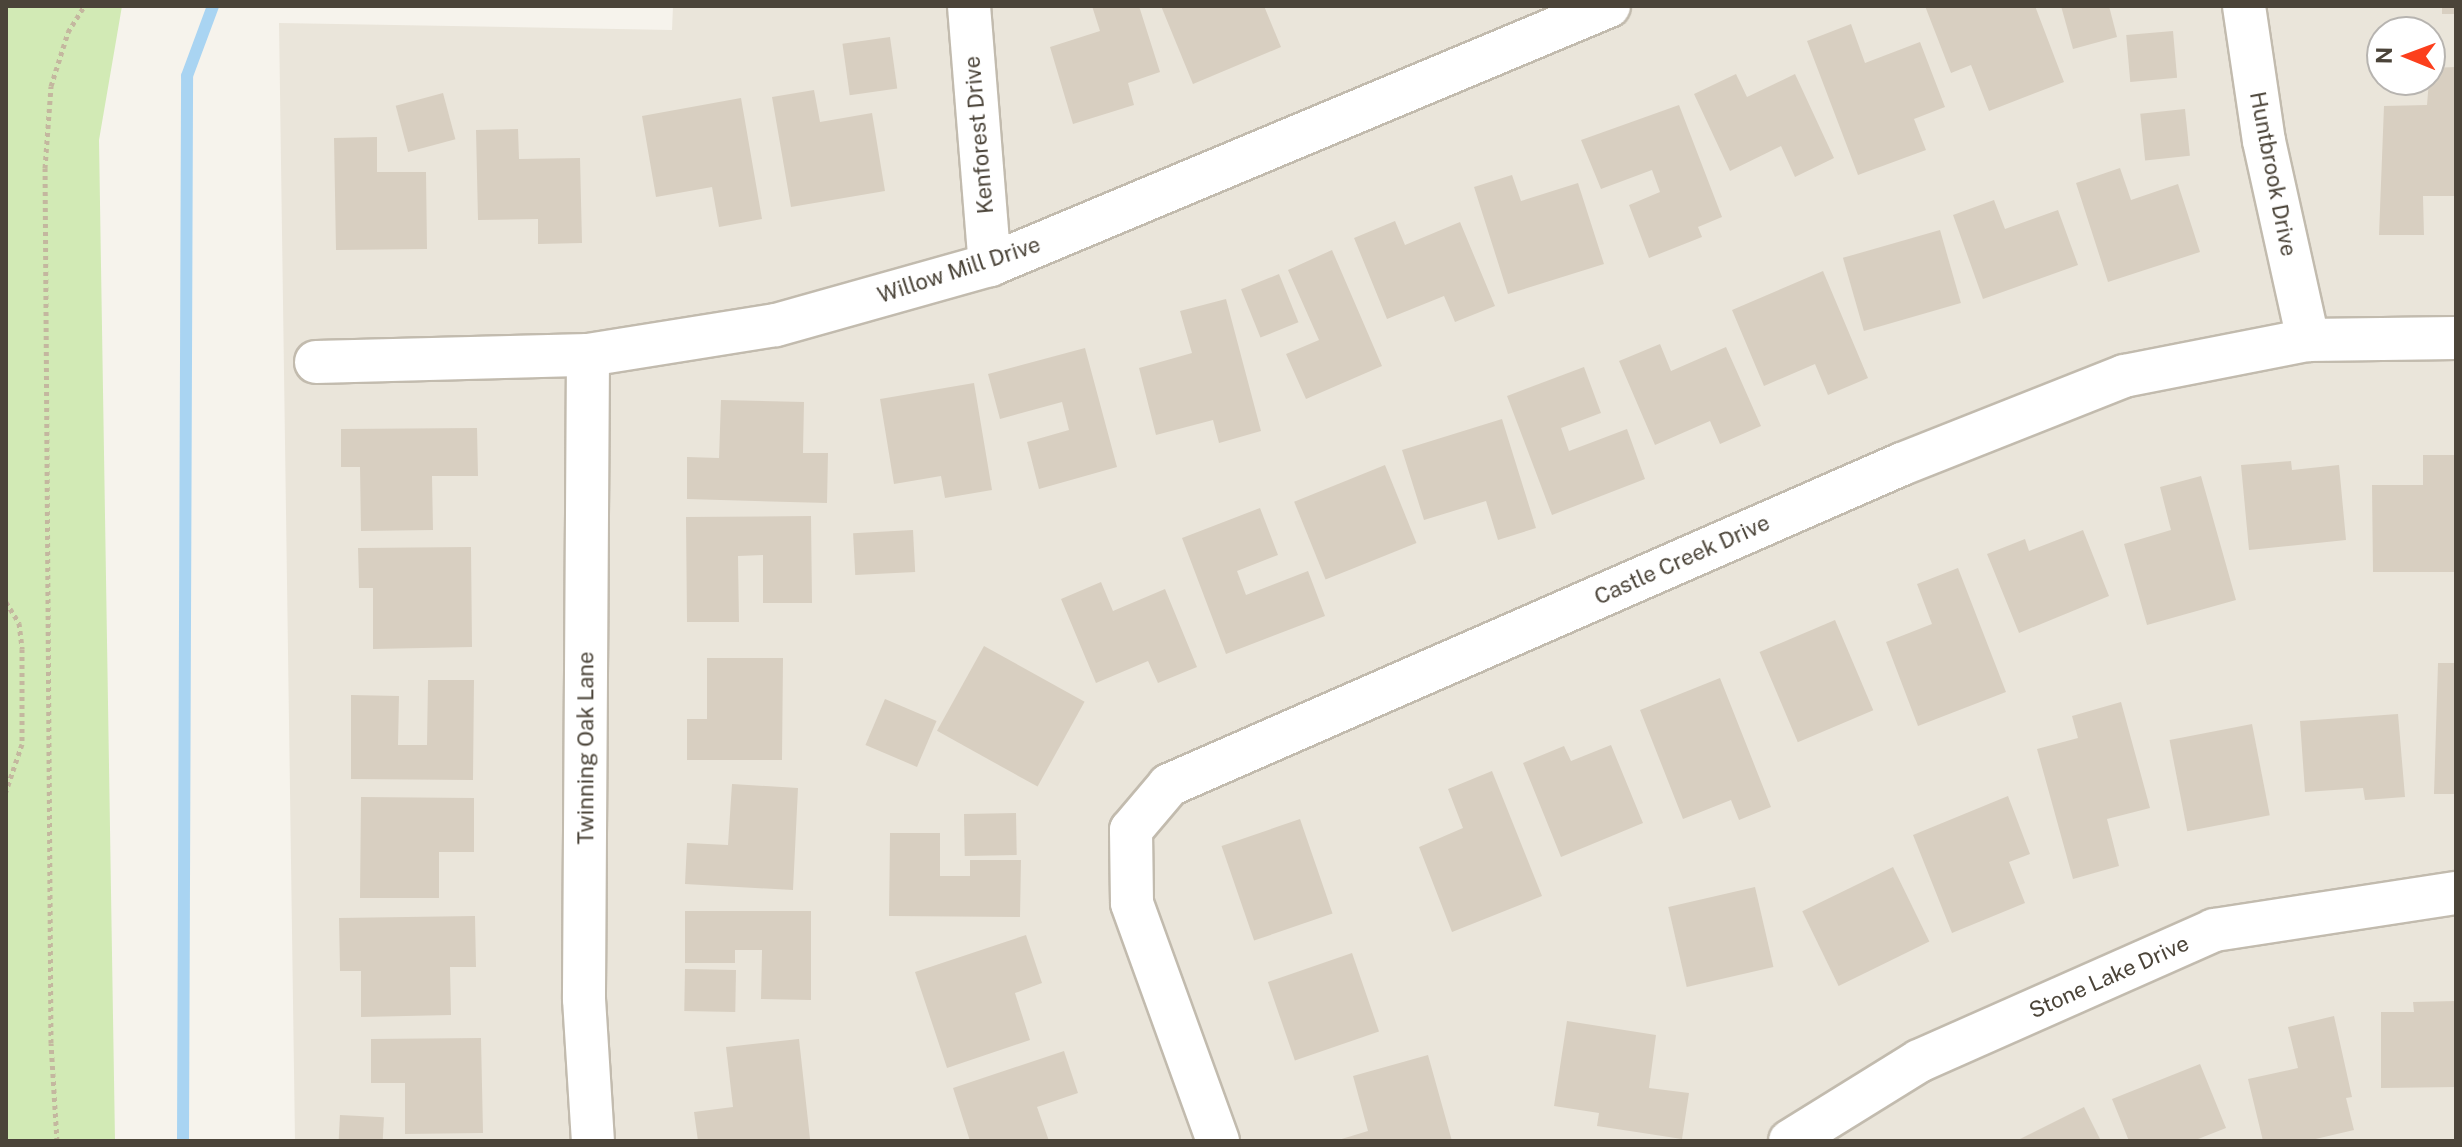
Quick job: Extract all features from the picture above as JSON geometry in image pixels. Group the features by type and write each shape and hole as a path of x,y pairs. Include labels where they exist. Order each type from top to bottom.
{"street":[{"name":"Kenforest Drive","path":"969,6 990,265"},
{"name":"Willow Mill Drive","path":"316,362 588,355 776,325 990,265 1609,6"},
{"name":"Huntbrook Drive","path":"2244,6 2264,141 2308,340"},
{"name":"Castle Creek Drive","path":"1218,1141 1132,903 1131,830 1169,785 1902,464 2124,376 2308,340 2456,338"},
{"name":"Twinning Oak Lane","path":"588,355 584,999 593,1141"},
{"name":"Stone Lake Drive","path":"1790,1141 1919,1061 2214,930 2456,893"}],"path":[{"path":"57,1141 51,1043 45,168 51,86 68,32 84,6"},
{"path":"6,602 19,623 22,744 6,791"}],"shaded area":[{"path":"673,6 2456,6 2456,1141 295,1141 279,23 672,30"}],"green space":[{"path":"6,6 122,6 99,140 115,1141 6,1141"}],"building":[{"path":"1092,6 1139,6 1160,72 1128,83 1134,105 1073,124 1050,47 1100,31"},
{"path":"1161,6 1264,6 1281,47 1193,84"},
{"path":"1925,6 2035,6 2064,82 1989,111 1971,65 1951,73"},
{"path":"2061,6 2109,6 2117,37 2073,49"},
{"path":"2442,6 2456,6 2456,14 2442,14"},
{"path":"1851,24 1865,63 1920,42 1945,107 1914,119 1926,150 1858,175 1807,41"},
{"path":"2173,31 2177,78 2130,82 2126,35"},
{"path":"890,37 897,88 850,95 842,44"},
{"path":"2446,67 2456,67 2456,196 2423,196 2424,235 2379,235 2384,106 2427,105 2428,96 2446,96"},
{"path":"1736,74 1747,97 1795,74 1834,158 1795,177 1781,146 1730,171 1694,94"},
{"path":"814,90 820,122 872,113 885,191 791,207 772,97"},
{"path":"443,93 455,139 408,152 396,106"},
{"path":"741,98 762,219 719,227 712,187 656,197 642,116"},
{"path":"1679,105 1722,217 1698,227 1702,237 1649,258 1629,205 1660,192 1652,170 1601,189 1581,140"},
{"path":"2185,109 2190,156 2145,160 2140,114"},
{"path":"518,129 519,159 580,158 582,243 538,244 538,219 478,220 476,130"},
{"path":"377,137 377,172 426,172 427,249 336,250 334,138"},
{"path":"2120,168 2131,200 2178,184 2200,252 2108,282 2076,183"},
{"path":"1512,175 1521,201 1578,183 1604,264 1508,294 1474,187"},
{"path":"1994,200 2005,229 2058,210 2078,265 1983,299 1953,215"},
{"path":"1395,221 1405,245 1460,222 1495,306 1455,322 1444,296 1387,319 1354,238"},
{"path":"1940,230 1961,303 1864,331 1843,258"},
{"path":"1332,250 1382,366 1306,399 1286,354 1319,340 1288,270"},
{"path":"1823,271 1868,378 1828,395 1815,364 1764,386 1732,310"},
{"path":"1279,274 1298,322 1260,338 1241,289"},
{"path":"1226,299 1261,431 1219,443 1213,420 1156,435 1139,368 1192,353 1180,311"},
{"path":"1660,344 1671,371 1726,347 1761,426 1720,444 1710,421 1655,445 1619,361"},
{"path":"1085,348 1117,467 1039,489 1027,442 1069,430 1062,402 1000,419 988,374"},
{"path":"1584,367 1601,413 1561,428 1569,451 1627,429 1645,479 1552,515 1507,396"},
{"path":"974,383 992,490 945,498 941,476 894,484 880,399"},
{"path":"721,400 804,402 803,453 828,453 827,503 687,499 687,457 719,458"},
{"path":"1502,419 1536,528 1498,540 1486,501 1424,520 1402,450"},
{"path":"477,428 478,476 432,476 433,530 361,531 360,467 341,467 341,429"},
{"path":"2423,455 2456,455 2456,572 2373,572 2372,485 2423,485"},
{"path":"2291,461 2292,470 2339,465 2346,540 2249,550 2241,465"},
{"path":"1385,465 1416,543 1326,580 1294,502"},
{"path":"2201,476 2236,600 2147,625 2124,544 2171,530 2160,487"},
{"path":"1260,508 1278,555 1237,571 1246,595 1308,571 1325,616 1226,654 1182,538"},
{"path":"811,516 812,603 763,603 763,555 738,556 739,622 687,622 686,517"},
{"path":"913,530 915,572 855,575 853,533"},
{"path":"2083,530 2109,596 2019,633 1987,554 2025,539 2029,551"},
{"path":"471,547 472,647 373,649 373,588 359,588 358,548"},
{"path":"1958,568 2006,692 1918,726 1886,642 1932,624 1917,584"},
{"path":"1101,582 1113,611 1165,589 1197,667 1158,683 1148,661 1096,683 1061,599"},
{"path":"1835,620 1873,710 1798,742 1760,652"},
{"path":"984,646 1085,702 1038,787 937,731"},
{"path":"707,658 783,658 782,760 687,760 687,719 707,719"},
{"path":"2438,663 2456,663 2456,794 2434,794"},
{"path":"1720,678 1771,807 1739,820 1731,800 1683,819 1640,710"},
{"path":"428,680 474,680 473,780 351,779 351,695 399,696 398,745 427,745"},
{"path":"885,699 937,721 917,767 865,745"},
{"path":"2121,702 2150,808 2107,819 2119,866 2073,879 2037,749 2078,738 2072,716"},
{"path":"2398,714 2405,797 2365,800 2363,788 2305,792 2300,721"},
{"path":"2252,724 2270,815 2187,831 2170,740"},
{"path":"1611,745 1643,823 1561,857 1523,763 1564,746 1571,761"},
{"path":"1492,771 1542,896 1452,932 1419,847 1463,828 1448,789"},
{"path":"732,784 798,788 793,890 685,884 687,843 728,845"},
{"path":"2008,796 2030,854 2009,862 2025,903 1952,933 1913,835"},
{"path":"361,797 474,798 474,852 439,852 439,898 360,898"},
{"path":"1016,813 1017,855 965,856 964,814"},
{"path":"1300,819 1333,914 1254,941 1222,846"},
{"path":"890,833 940,833 940,876 970,876 970,860 1021,860 1020,917 889,916"},
{"path":"1893,867 1929,942 1839,986 1802,911"},
{"path":"1755,887 1773,967 1687,987 1668,907"},
{"path":"685,911 811,911 811,1000 761,999 762,950 735,950 735,963 685,963"},
{"path":"475,916 476,967 450,967 451,1015 361,1017 361,971 340,971 339,918"},
{"path":"1026,935 1042,983 1015,993 1030,1040 947,1068 915,972"},
{"path":"1352,953 1379,1031 1295,1060 1268,982"},
{"path":"685,969 736,970 735,1012 684,1011"},
{"path":"2456,1001 2456,1087 2381,1088 2381,1012 2414,1012 2413,1002"},
{"path":"2334,1016 2352,1097 2346,1098 2354,1130 2307,1141 2263,1141 2248,1079 2298,1068 2288,1027"},
{"path":"1567,1021 1656,1035 1649,1088 1689,1093 1682,1139 1597,1126 1599,1113 1554,1106"},
{"path":"481,1038 483,1133 405,1134 405,1083 371,1083 371,1039"},
{"path":"799,1039 810,1139 698,1141 694,1112 733,1107 726,1047"},
{"path":"1064,1051 1078,1093 1037,1107 1049,1141 970,1141 953,1088"},
{"path":"1428,1055 1452,1141 1335,1141 1368,1131 1353,1076"},
{"path":"2200,1064 2226,1128 2193,1141 2129,1141 2112,1099"},
{"path":"2084,1107 2101,1141 2016,1141"},
{"path":"340,1115 384,1117 383,1141 339,1141"}],"waterway":[{"path":"183,1141 187,76 213,6"}]}
